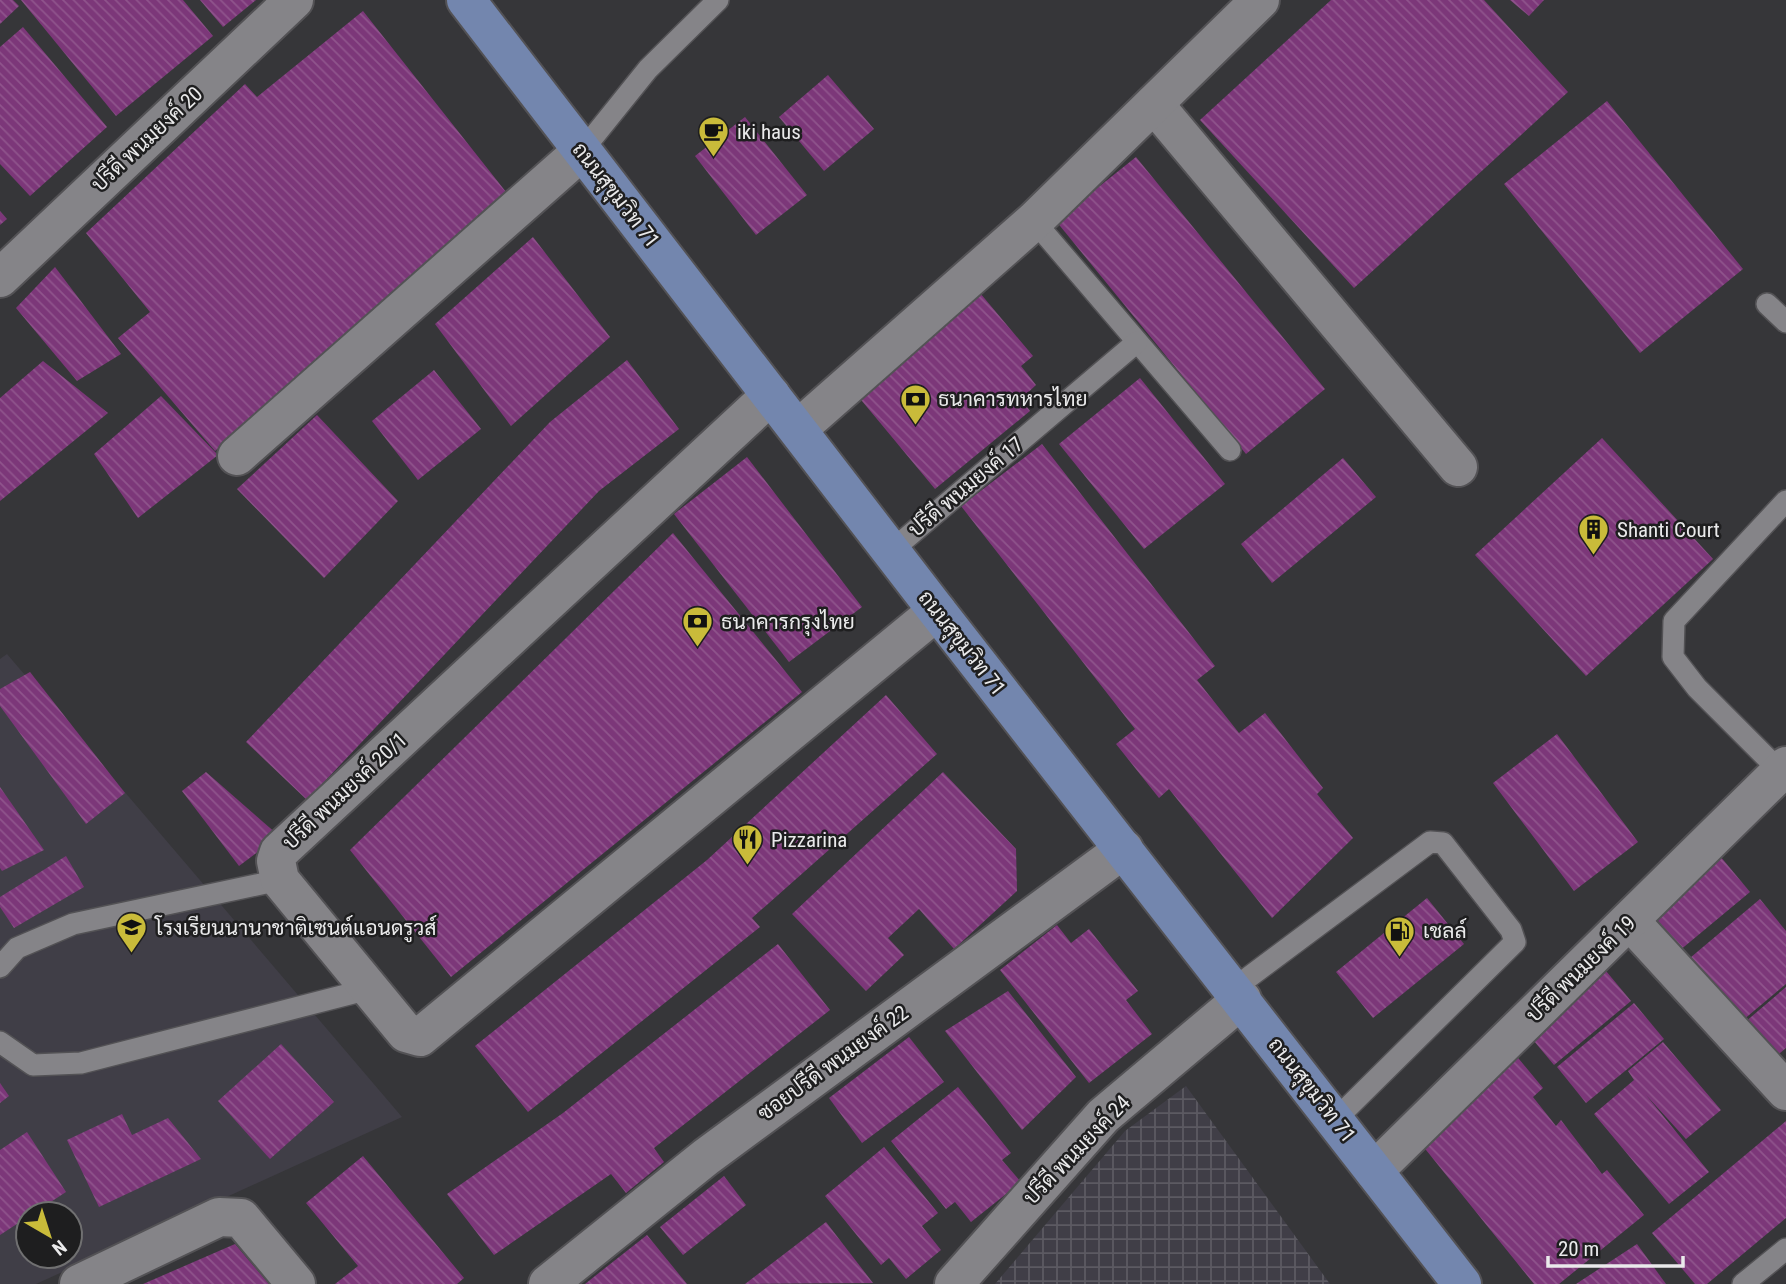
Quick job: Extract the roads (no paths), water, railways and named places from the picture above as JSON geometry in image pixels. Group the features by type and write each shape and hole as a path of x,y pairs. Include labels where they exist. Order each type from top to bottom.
{"main road":[{"name":"ถนนสุขุมวิท 71","path":"467,0 937,611 1462,1284"}],"street":[{"name":"ปรีดี พนมยงค์ 20","path":"0,278 294,0"},
{"path":"798,429 1034,221 1260,0"},
{"path":"1154,104 1458,467"},
{"path":"237,456 582,151"},
{"name":"ปรีดี พนมยงค์ 20/1","path":"771,395 279,852 276,861 280,880 406,1033 420,1037 431,1031 588,897 937,611"},
{"name":"ปรีดี พนมยงค์ 19","path":"1374,1171 1784,769"},
{"name":"ซอยปรีดี พนมยงค์ 22","path":"548,1284 706,1157 1124,849"},
{"path":"1630,921 1786,1091"},
{"name":"ปรีดี พนมยงค์ 24","path":"954,1284 1103,1116 1238,994"},
{"path":"79,1284 219,1217 234,1216 241,1218 296,1284"}],"lane":[{"path":"582,151 648,69 718,0"},
{"path":"1034,221 1230,450"},
{"path":"1767,304 1786,322"},
{"name":"ปรีดี พนมยงค์ 17","path":"891,551 1137,342"},
{"path":"1784,769 1697,688 1673,657 1674,621 1786,501"},
{"path":"1238,994 1430,842 1443,843 1511,930 1515,942 1335,1120"},
{"path":"0,967 17,948 73,924 280,880"},
{"path":"0,1042 33,1065 81,1063 369,989"},
{"path":"1743,1284 1786,1249"}],"place":[{"name":"iki haus","path":"714,159"},
{"name":"ธนาคารทหารไทย","path":"915,426"},
{"name":"Shanti Court","path":"1594,557"},
{"name":"ธนาคารกรุงไทย","path":"698,649"},
{"name":"Pizzarina","path":"748,867"},
{"name":"โรงเรียนนานาชาติเซนต์แอนดรูวส์","path":"132,955"},
{"name":"เชลล์","path":"1400,958"}]}
